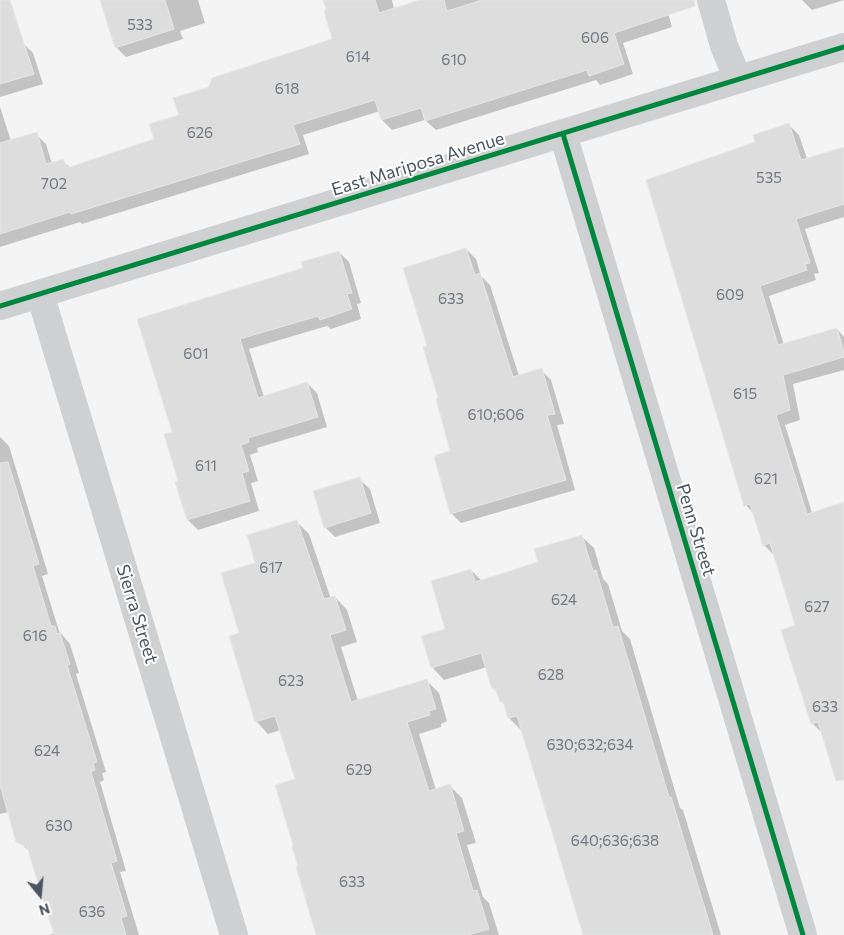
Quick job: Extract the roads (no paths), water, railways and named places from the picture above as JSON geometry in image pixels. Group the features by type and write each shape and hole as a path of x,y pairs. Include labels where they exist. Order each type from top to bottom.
{"street":[{"path":"711,0 724,46 738,80"},
{"name":"East Mariposa Avenue","path":"0,306 844,47"},
{"name":"Penn Street","path":"563,134 803,935"},
{"name":"Sierra Street","path":"40,294 234,935"}]}
